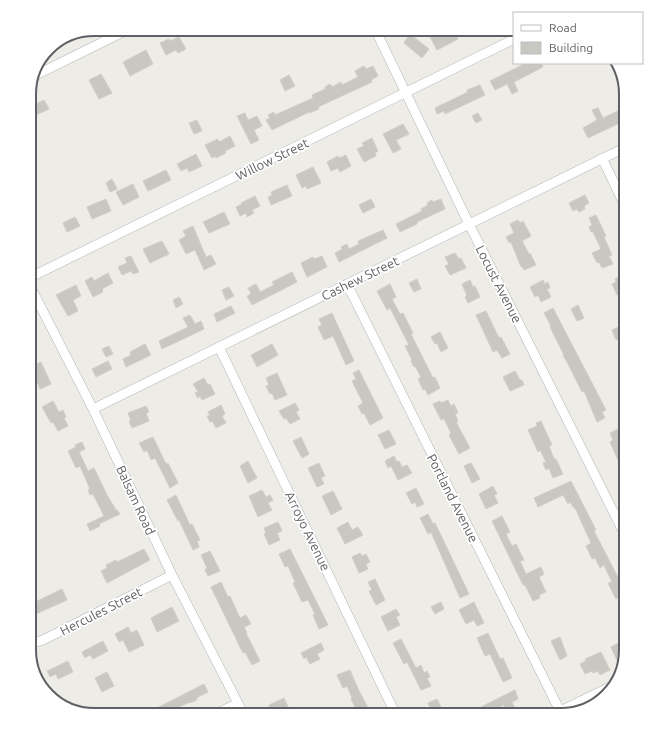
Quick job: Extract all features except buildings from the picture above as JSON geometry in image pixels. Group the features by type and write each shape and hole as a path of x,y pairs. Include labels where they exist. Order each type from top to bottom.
{"street":[{"path":"40,73 116,36"},
{"name":"Locust Avenue","path":"378,36 469,224 619,523"},
{"name":"Willow Street","path":"36,275 513,40"},
{"name":"Cashew Street","path":"93,409 619,150"},
{"path":"602,158 619,193"},
{"name":"Portland Avenue","path":"346,284 554,708"},
{"name":"Balsam Road","path":"36,298 93,409 172,575 240,708"},
{"name":"Arroyo Avenue","path":"219,347 393,708"},
{"name":"Hercules Street","path":"36,642 43,640 172,575"},
{"path":"568,707 602,691"},
{"path":"228,708 238,703"}]}
